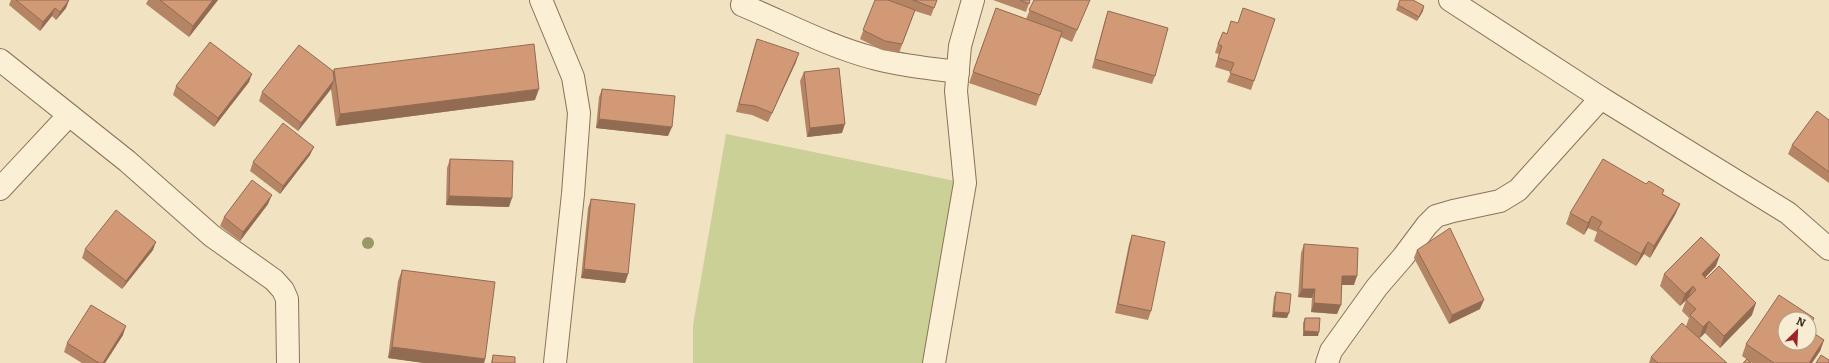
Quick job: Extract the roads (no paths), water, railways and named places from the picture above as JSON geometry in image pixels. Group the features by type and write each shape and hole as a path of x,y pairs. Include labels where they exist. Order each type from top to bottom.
{"street":[{"path":"541,0 574,77 579,113 573,194 555,363"},
{"path":"934,363 965,183 956,91 960,46 974,0"},
{"path":"1450,0 1601,98 1788,213 1829,249"},
{"path":"742,5 844,49 872,58 894,63 958,72"},
{"path":"0,60 126,161 212,236 274,280 283,290 287,299 288,363"},
{"path":"1327,363 1331,351 1377,287 1436,216 1453,210 1500,201 1518,190 1601,98"},
{"path":"0,189 69,115"}]}
